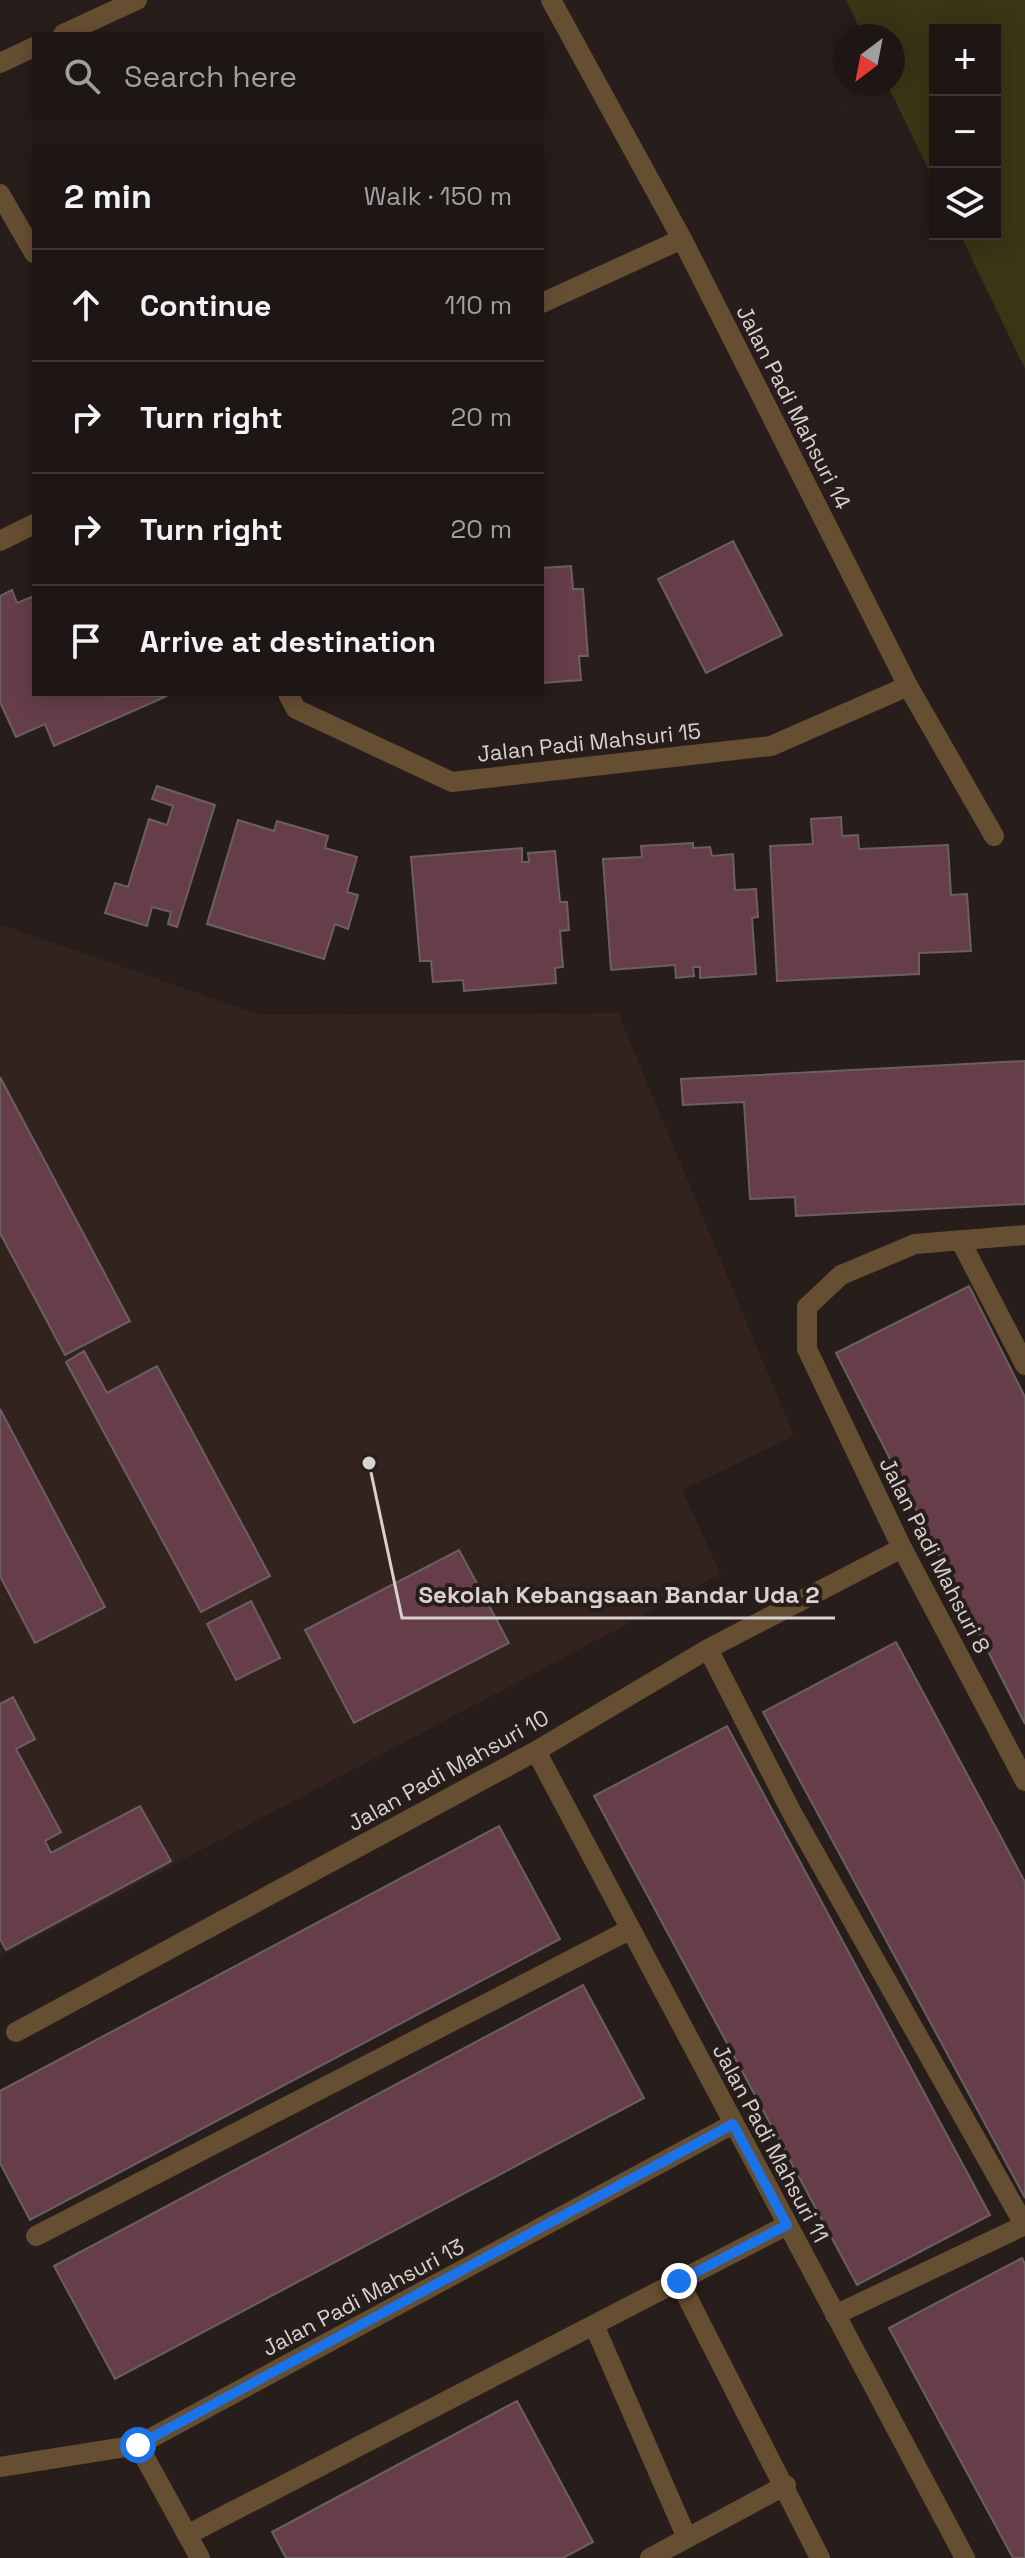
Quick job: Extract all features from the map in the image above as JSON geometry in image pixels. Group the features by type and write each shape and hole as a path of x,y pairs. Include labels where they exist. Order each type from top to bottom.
{"street":[{"path":"67,32 137,0"},
{"name":"Jalan Padi Mahsuri 14","path":"551,0 682,239 908,686 994,836"},
{"path":"0,63 32,48"},
{"path":"0,194 32,250"},
{"path":"544,302 682,239"},
{"path":"0,541 32,525"},
{"name":"Jalan Padi Mahsuri 15","path":"289,696 296,709 452,782 771,746 908,686"},
{"path":"1025,1235 960,1240 1025,1365"},
{"name":"Jalan Padi Mahsuri 8","path":"960,1240 915,1244 841,1275 807,1307 807,1349 902,1548 1025,1781"},
{"name":"Jalan Padi Mahsuri 10","path":"16,2032 536,1751 708,1649 902,1548"},
{"path":"708,1649 792,1813 1025,2225 835,2315"},
{"name":"Jalan Padi Mahsuri 11","path":"536,1751 965,2558"},
{"path":"36,2236 629,1930"},
{"name":"Jalan Padi Mahsuri 13","path":"0,2467 138,2445 733,2124"},
{"path":"187,2535 787,2225"},
{"path":"679,2281 786,2485 820,2558"},
{"path":"594,2325 687,2538"},
{"path":"138,2445 200,2558"},
{"path":"650,2558 786,2485"}],"shaded area":[{"path":"846,0 1025,0 1025,369 963,240 1001,240 1001,24 929,24 929,171 893,96 905,96 905,24 857,24"},
{"path":"0,924 261,1015 618,1013 794,1436 682,1490 721,1574 0,1957"}],"building":[{"path":"733,541 782,635 706,673 658,579"},
{"path":"571,566 573,589 583,589 588,656 579,656 581,680 544,683 544,568"},
{"path":"12,590 17,603 32,597 32,696 167,696 54,746 45,724 16,737 0,702 0,596"},
{"path":"157,786 215,805 177,927 168,924 171,912 152,907 147,926 105,913 115,883 128,887 149,819 167,825 173,806 152,799"},
{"path":"841,817 842,836 858,835 859,849 948,845 951,895 967,894 971,951 919,953 919,974 777,981 770,846 813,844 811,819"},
{"path":"238,820 274,831 277,821 328,836 325,848 357,857 347,892 358,895 348,929 335,924 324,959 207,924"},
{"path":"693,843 693,848 710,847 712,856 733,854 735,890 756,889 758,917 752,918 756,974 700,978 700,967 693,967 694,976 676,978 675,965 611,970 603,859 642,857 641,846"},
{"path":"522,848 522,862 529,862 528,853 555,851 560,902 567,902 569,930 560,931 563,967 555,968 556,983 464,991 463,980 433,982 431,961 420,961 411,857"},
{"path":"1025,1061 1025,1204 796,1216 795,1197 750,1199 744,1102 683,1105 681,1079"},
{"path":"0,1077 130,1321 65,1355 0,1233"},
{"path":"969,1286 1025,1397 1025,1724 836,1353"},
{"path":"84,1351 107,1393 157,1366 270,1576 201,1612 66,1362"},
{"path":"0,1409 105,1607 35,1643 0,1576"},
{"path":"459,1550 509,1643 354,1723 305,1630"},
{"path":"251,1601 280,1658 236,1680 207,1624"},
{"path":"896,1642 1025,1882 1025,2198 763,1712"},
{"path":"13,1697 35,1739 16,1749 61,1832 45,1841 51,1853 140,1806 171,1861 6,1950 0,1939 0,1704"},
{"path":"727,1726 990,2215 857,2285 594,1796"},
{"path":"499,1826 560,1939 30,2220 0,2163 0,2091"},
{"path":"583,1985 644,2098 115,2379 54,2266"},
{"path":"1022,2258 1025,2264 1025,2558 1013,2558 889,2328"},
{"path":"517,2401 593,2542 563,2558 286,2558 272,2532"}],"place":[{"name":"Sekolah Kebangsaan Bandar Uda 2","path":"369,1463"}],"route":[{"path":"138,2445 733,2124 787,2225 679,2281"}]}
